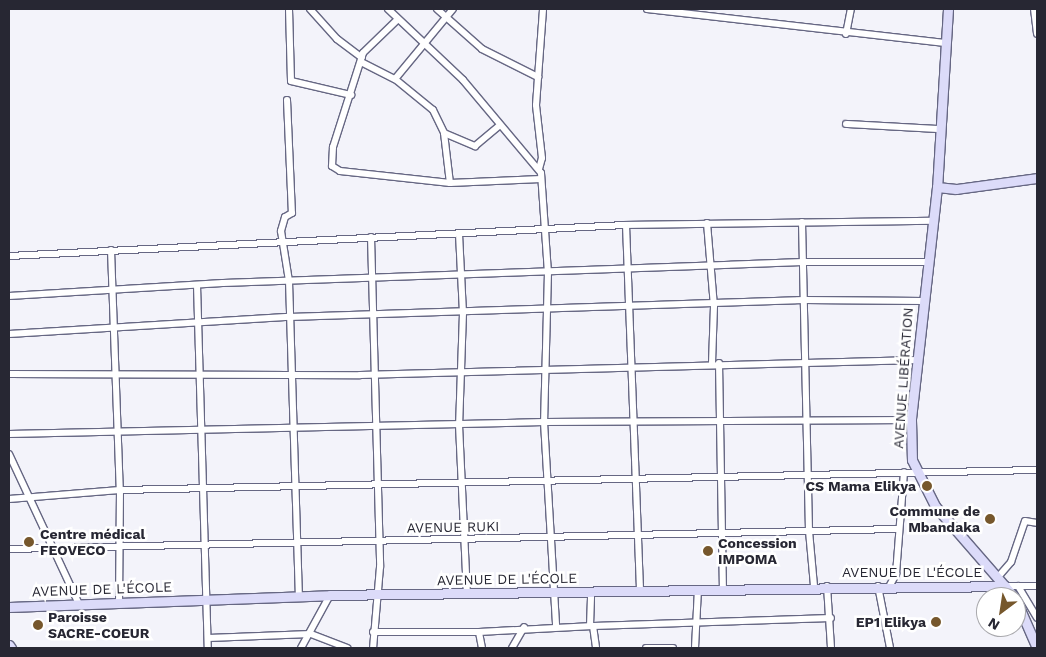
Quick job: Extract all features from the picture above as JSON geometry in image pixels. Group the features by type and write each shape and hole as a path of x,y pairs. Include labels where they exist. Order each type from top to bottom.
{"street":[{"path":"289,9 291,81 351,95"},
{"path":"310,9 336,39 362,60 395,79 428,104 444,133 450,183"},
{"path":"388,9 424,47 463,80 498,127 539,169"},
{"path":"437,9 482,49 538,77"},
{"path":"395,79 424,47 453,9"},
{"path":"543,9 538,77 539,169 546,230 548,272 544,311 548,369 544,422 550,480 550,537 556,626"},
{"path":"647,9 846,34 946,43"},
{"path":"846,34 851,9"},
{"name":"AVENUE LIBÉRATION","path":"914,472 911,420 931,221 937,186 939,129 948,9"},
{"path":"1034,9 1037,34"},
{"path":"397,20 362,60 333,147 332,166 337,171 450,183 541,179"},
{"path":"287,100 292,213 285,217 282,243 289,281 299,598"},
{"path":"846,124 939,129"},
{"path":"444,133 475,146 498,127"},
{"path":"937,186 956,189 1037,178"},
{"path":"9,256 626,225 931,221"},
{"path":"802,222 807,361 807,474 809,531 814,586"},
{"path":"707,224 714,306 723,588"},
{"path":"626,225 629,368 640,590"},
{"path":"459,234 463,313 459,424 467,594"},
{"path":"371,237 379,596 373,632 373,648"},
{"path":"111,250 116,431 120,490 119,602"},
{"path":"9,296 289,281 712,267 803,262 928,262"},
{"path":"197,285 200,321 201,432 208,648"},
{"path":"9,334 289,317 714,306 804,300 923,301"},
{"path":"9,374 374,374 460,370 629,368 715,363 918,360"},
{"path":"9,434 116,431 201,432 376,429 459,424 544,422 632,424 808,419 911,420"},
{"path":"9,454 54,548 78,604"},
{"path":"9,499 27,495 120,490 1037,470"},
{"path":"890,585 896,574 898,529 904,472"},
{"path":"914,472 954,530 1005,586 1037,586"},
{"path":"998,577 1011,562 1025,521 1037,523"},
{"name":"AVENUE RUKI","path":"9,549 120,548 206,542 297,544 898,529"},
{"path":"896,574 902,585"},
{"name":"AVENUE DE L'ÉCOLE","path":"9,607 207,598 299,598 330,595 379,596 814,586 1005,586"},
{"path":"827,586 831,648"},
{"path":"878,586 890,648"},
{"path":"1018,586 1037,618"},
{"path":"695,648 698,590"},
{"path":"591,591 592,626 596,648"},
{"path":"301,648 311,634 330,595"},
{"path":"373,632 479,632 524,627 697,622 782,623 830,618"},
{"path":"1026,620 1037,643"},
{"path":"512,648 524,627"},
{"path":"479,632 482,648"},
{"path":"208,638 311,634 347,648"},
{"path":"9,644 10,648"},
{"path":"646,648 673,648"}],"place":[{"name":"CS Mama Elikya","path":"927,486"},
{"name":"Commune de Mbandaka","path":"990,519"},
{"name":"Centre médical FEOVECO","path":"29,542"},
{"name":"Concession IMPOMA","path":"708,551"},
{"name":"EP1 Elikya","path":"936,622"},
{"name":"Paroisse SACRE-COEUR","path":"38,625"}]}
